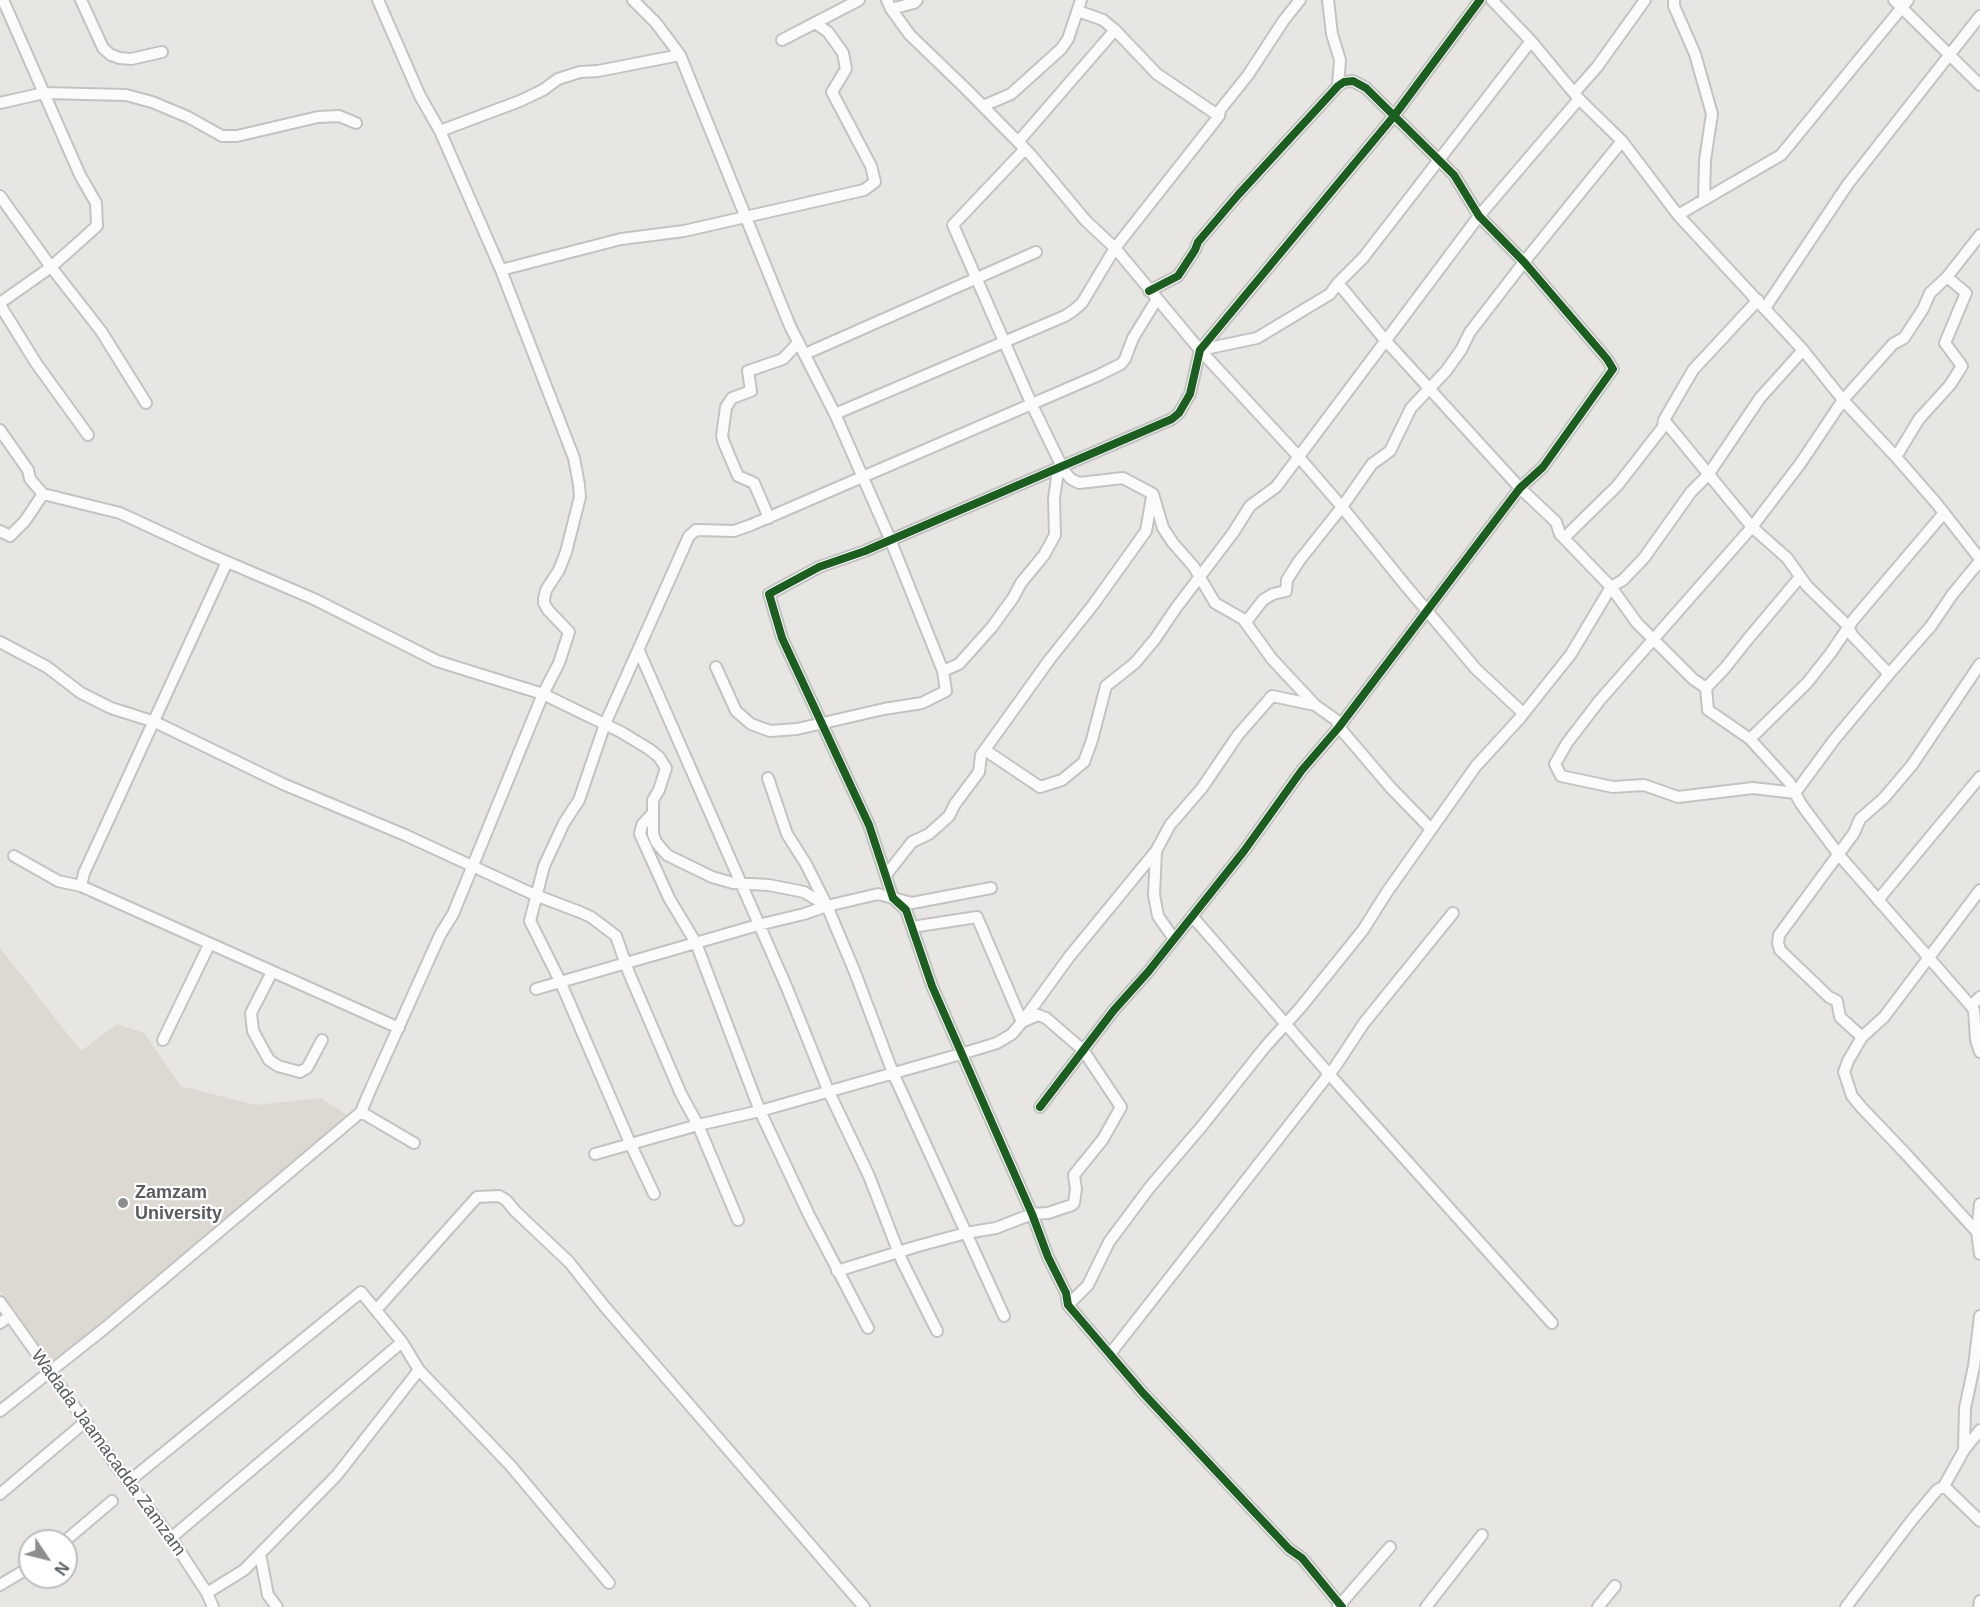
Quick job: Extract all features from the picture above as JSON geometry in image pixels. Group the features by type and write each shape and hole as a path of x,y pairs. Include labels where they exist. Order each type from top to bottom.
{"street":[{"path":"3,0 96,207 97,226 51,267 0,304 36,363 88,435"},
{"path":"81,0 103,48 111,55 131,59 162,52"},
{"path":"0,1411 51,1373 362,1112 440,935 453,914 543,694 559,663 569,632 548,610 544,599 546,590 560,570 580,497 574,458 501,270 440,131 420,96 378,0"},
{"path":"633,0 657,23 680,55 790,326 835,414 890,539 943,671 946,691 922,702 797,729 770,730 751,724 736,711 716,667"},
{"path":"782,40 859,0"},
{"path":"889,5 914,3 917,0"},
{"path":"983,106 1011,94 1061,49 1068,39 1081,0"},
{"path":"835,414 1065,316 1082,303 1114,248 1219,116 1220,110 1248,75 1300,0"},
{"path":"1328,0 1332,34 1340,60 1338,86"},
{"path":"1390,1547 1340,1606 1302,1558 1289,1549 1143,1393 1068,1305 1066,1293 1048,1257 1032,1214 932,986 906,910 893,898 869,825 782,638 769,594 819,567 1172,419 1179,413 1190,394 1200,350 1394,116 1480,0"},
{"path":"1492,0 1577,96 1622,141 1678,216 1803,350 1843,400 1944,513 1980,560 1931,626 1834,740 1795,793"},
{"path":"985,750 1040,787 1062,780 1084,762 1106,686 1135,663 1233,533 1250,506 1276,487 1479,216 1577,96 1645,0"},
{"path":"1674,0 1674,6 1695,54 1712,114 1705,160 1704,200"},
{"path":"1678,216 1781,155 1901,3 1980,86"},
{"path":"889,5 910,35 1021,145 1086,221 1114,248 1200,350 1298,456 1476,669 1523,713"},
{"path":"1078,11 1103,20 1157,74 1219,116"},
{"path":"1564,538 1617,486 1663,427 1664,420 1693,370 1761,304 1848,184 1980,16"},
{"path":"501,270 621,239 684,231 746,218 864,190 875,182 872,166 832,92 846,69 843,53 828,32 815,23"},
{"path":"1115,30 953,225 1032,405 1061,466 1071,479 1079,483 1122,478 1153,494 1163,528 1200,577 1215,603 1246,622 1272,659 1315,705 1336,720 1338,727 1391,788 1431,829"},
{"path":"1200,350 1257,338 1330,294 1363,258 1530,41"},
{"path":"440,131 520,101 543,90 558,79 580,72 598,71 680,55"},
{"path":"654,1194 560,981 530,921 544,866 564,823 579,800 605,724 689,536 696,530 734,531 769,518 1032,405 1121,363 1128,354 1153,295 1178,276 1198,242 1338,86 1344,82 1353,81 1394,116 1454,175 1479,216 1524,262 1613,369 1543,466 1520,488 1427,612 1302,770 1256,834 1040,1107"},
{"path":"0,103 44,93 126,95 152,102 188,117 222,136 237,136 318,117 339,117 356,123"},
{"path":"1246,622 1263,600 1273,594 1286,591 1287,580 1293,570 1372,464 1390,452 1411,408 1451,364 1470,332 1622,141"},
{"path":"0,196 101,331 146,403"},
{"path":"1795,793 1753,788 1678,797 1644,784 1613,787 1561,776 1555,765 1567,743 1600,700 1752,527 1800,464 1843,400 1893,344 1904,338 1923,309 1930,292 1947,277 1980,235"},
{"path":"805,354 1036,252"},
{"path":"1896,457 1919,419 1950,385 1962,366 1945,343 1966,293 1947,277"},
{"path":"1338,283 1386,340 1520,488 1556,522 1560,534 1611,587 1636,623 1693,679 1706,688"},
{"path":"769,518 754,483 738,476 724,443 722,436 726,407 732,398 751,391 748,371 783,359 798,341"},
{"path":"1068,1305 1088,1285 1109,1242 1150,1187 1363,930 1476,766 1571,654 1611,587 1634,570 1684,501 1708,475 1761,398 1803,350"},
{"path":"1664,420 1752,527 1787,558 1807,586 1848,626 1860,645 1888,674"},
{"path":"0,430 28,470 30,479 43,494 120,513 314,599 437,661 543,694 605,724 649,749 666,768 653,800 652,813 653,834 656,842 667,855 712,877 733,883 769,885 804,892 827,906"},
{"path":"943,671 959,664 992,627 1013,598 1020,583 1044,555 1055,535 1054,498 1056,478 1061,466"},
{"path":"0,531 10,536 25,521 43,494"},
{"path":"886,874 912,842 929,834 949,816 955,804 979,772 981,755 1146,531 1153,494"},
{"path":"1750,739 1807,683 1848,626 1944,513"},
{"path":"81,886 84,873 227,562"},
{"path":"1800,577 1706,688 1708,710 1750,739 1789,782 1801,804 1839,855 1971,1006 1974,1010 1980,1052"},
{"path":"0,642 47,667 81,693 111,708 155,722 283,784 405,835 535,895 580,912 616,936 681,1094 698,1125 738,1220"},
{"path":"639,651 787,988 828,1090 869,1176 899,1253 937,1331"},
{"path":"1862,1037 1840,1017 1837,1001 1780,950 1779,935 1839,855 1854,833 1860,819 1884,798 1912,765 1980,664"},
{"path":"595,1154 698,1125 760,1111 962,1054 997,1043 1012,1034 1069,957 1156,851 1170,825 1202,788 1238,735 1272,696 1315,705"},
{"path":"1878,900 1980,777"},
{"path":"768,778 787,834 806,864 827,906 893,1073 1004,1316"},
{"path":"652,813 642,825 640,834 669,897 696,943 760,1111 837,1272 868,1328"},
{"path":"1156,851 1154,895 1158,916 1174,939"},
{"path":"14,856 58,881 81,886 399,1028"},
{"path":"536,989 758,925 878,894 912,903 991,888"},
{"path":"1977,1232 1862,1108 1852,1095 1844,1072 1862,1037 1884,1017 1980,890"},
{"path":"1110,1354 1335,1067 1364,1023 1453,913"},
{"path":"1192,916 1285,1025 1552,1323"},
{"path":"912,927 977,917 1022,1023"},
{"path":"163,1040 209,945"},
{"path":"272,972 251,1013 254,1031 269,1060 278,1066 300,1072 307,1068 322,1040"},
{"path":"1971,1006 1980,997"},
{"path":"837,1272 966,1233 996,1228 1032,1214 1048,1213 1074,1203 1076,1190 1074,1175 1103,1139 1121,1107 1083,1050 1046,1018 1038,1016 1022,1023"},
{"path":"362,1112 414,1143"},
{"path":"376,1310 477,1197 499,1196 506,1200 569,1262 864,1607"},
{"path":"1980,1204 1977,1232 1980,1254"},
{"path":"128,1482 361,1292 402,1342 419,1370 510,1465 609,1583"},
{"name":"Wadada Jaamacadda Zamzam","path":"0,1302 128,1482 171,1538 207,1593 213,1607"},
{"path":"0,1323 10,1316"},
{"path":"1964,1450 1965,1408 1974,1366 1980,1316"},
{"path":"171,1538 402,1342"},
{"path":"207,1593 244,1570 337,1475 419,1370"},
{"path":"0,1494 85,1422"},
{"path":"1846,1607 1912,1520 1937,1490 1944,1486 1964,1450 1980,1430"},
{"path":"1944,1486 1980,1521"},
{"path":"78,1530 112,1501"},
{"path":"1426,1607 1482,1535"},
{"path":"260,1554 267,1595 277,1607"},
{"path":"0,1585 18,1574"},
{"path":"1599,1607 1615,1586"},
{"path":"1979,1607 1980,1601"}],"shaded area":[{"name":"Zamzam University","path":"0,948 81,1051 117,1024 144,1033 181,1086 255,1105 321,1098 347,1115 55,1368 0,1291"}],"cycle path":[{"path":"1342,1607 1302,1558 1289,1549 1143,1393 1068,1305 1066,1293 1048,1257 1032,1214 932,986 906,910 893,898 869,825 782,638 769,594 819,567 865,551 1172,419 1179,413 1190,394 1200,350 1394,116 1480,0"},
{"path":"1040,1107 1114,1010 1148,972 1244,851 1302,770 1339,727 1520,488 1543,467 1613,369 1524,262 1479,216 1454,175 1366,88 1353,81 1344,82 1338,86 1238,195 1198,242 1178,276 1149,291"}],"place":[{"name":"Zamzam University","path":"123,1203"}]}
